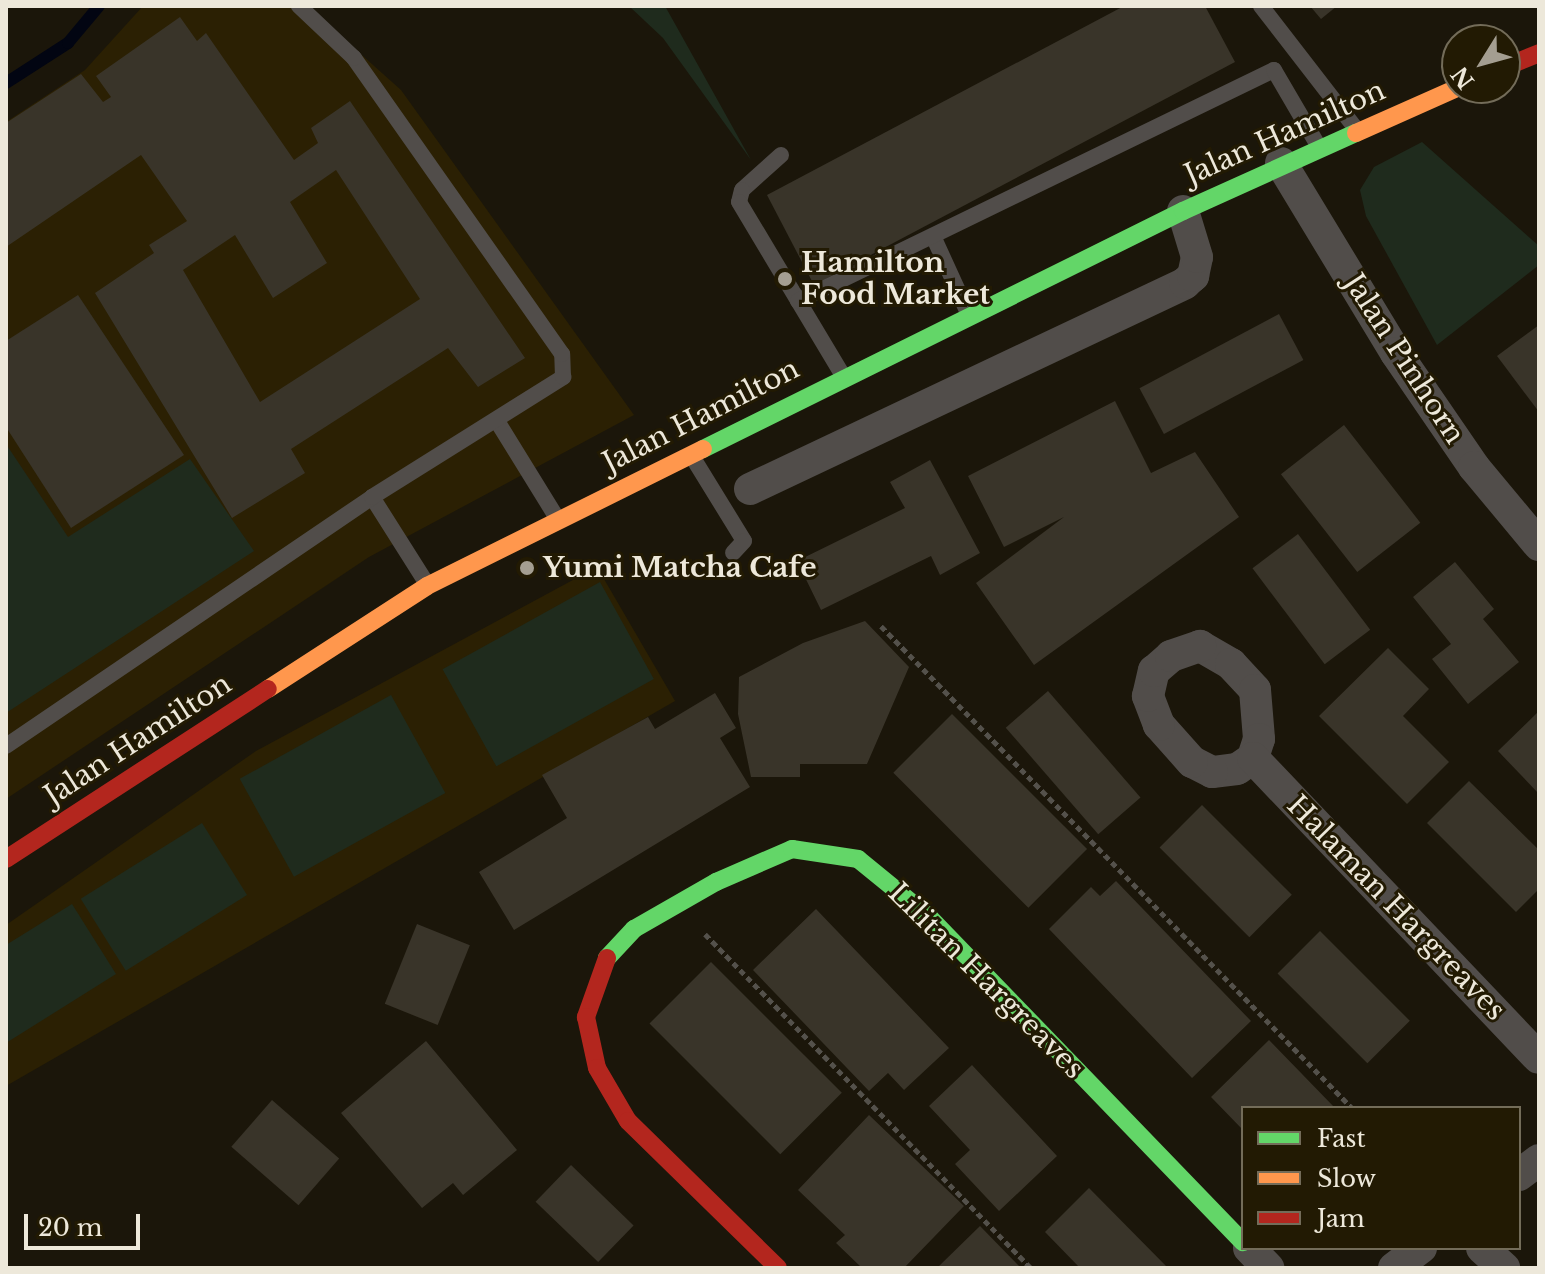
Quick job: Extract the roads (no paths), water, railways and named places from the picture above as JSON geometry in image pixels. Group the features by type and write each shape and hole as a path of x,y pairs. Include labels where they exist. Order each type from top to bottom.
{"main road":[{"name":"Jalan Hamilton","path":"6,859 427,586 843,376 1281,163 1441,95"},
{"name":"Lilitan Hargreaves","path":"778,1268 628,1121 597,1068 586,1017 605,960 634,929 676,905 792,849 858,859 929,917 1241,1240"}],"street":[{"name":"Jalan Pinhorn","path":"1281,163 1405,366 1474,467 1539,545"},
{"path":"750,489 1185,283 1197,268 1197,257 1183,211"},
{"name":"Halaman Hargreaves","path":"1253,758 1539,1058"},
{"path":"1521,1174 1539,1160"},
{"path":"1251,1250 1268,1268"},
{"path":"1394,1268 1418,1250"},
{"path":"1484,1250 1504,1268"}],"lane":[{"path":"6,746 372,497 563,377 562,354 354,58 299,6"},
{"path":"1261,6 1357,130"},
{"path":"798,301 1274,70 1319,147"},
{"path":"781,155 742,190 739,202 843,376"},
{"path":"933,236 969,315"},
{"path":"497,421 558,520"},
{"path":"690,453 744,541 733,553"},
{"path":"372,497 427,586"}],"waterway":[{"path":"6,83 68,43 99,6"}],"place":[{"name":"Hamilton Food Market","path":"785,279"},
{"name":"Yumi Matcha Cafe","path":"527,568"}]}
